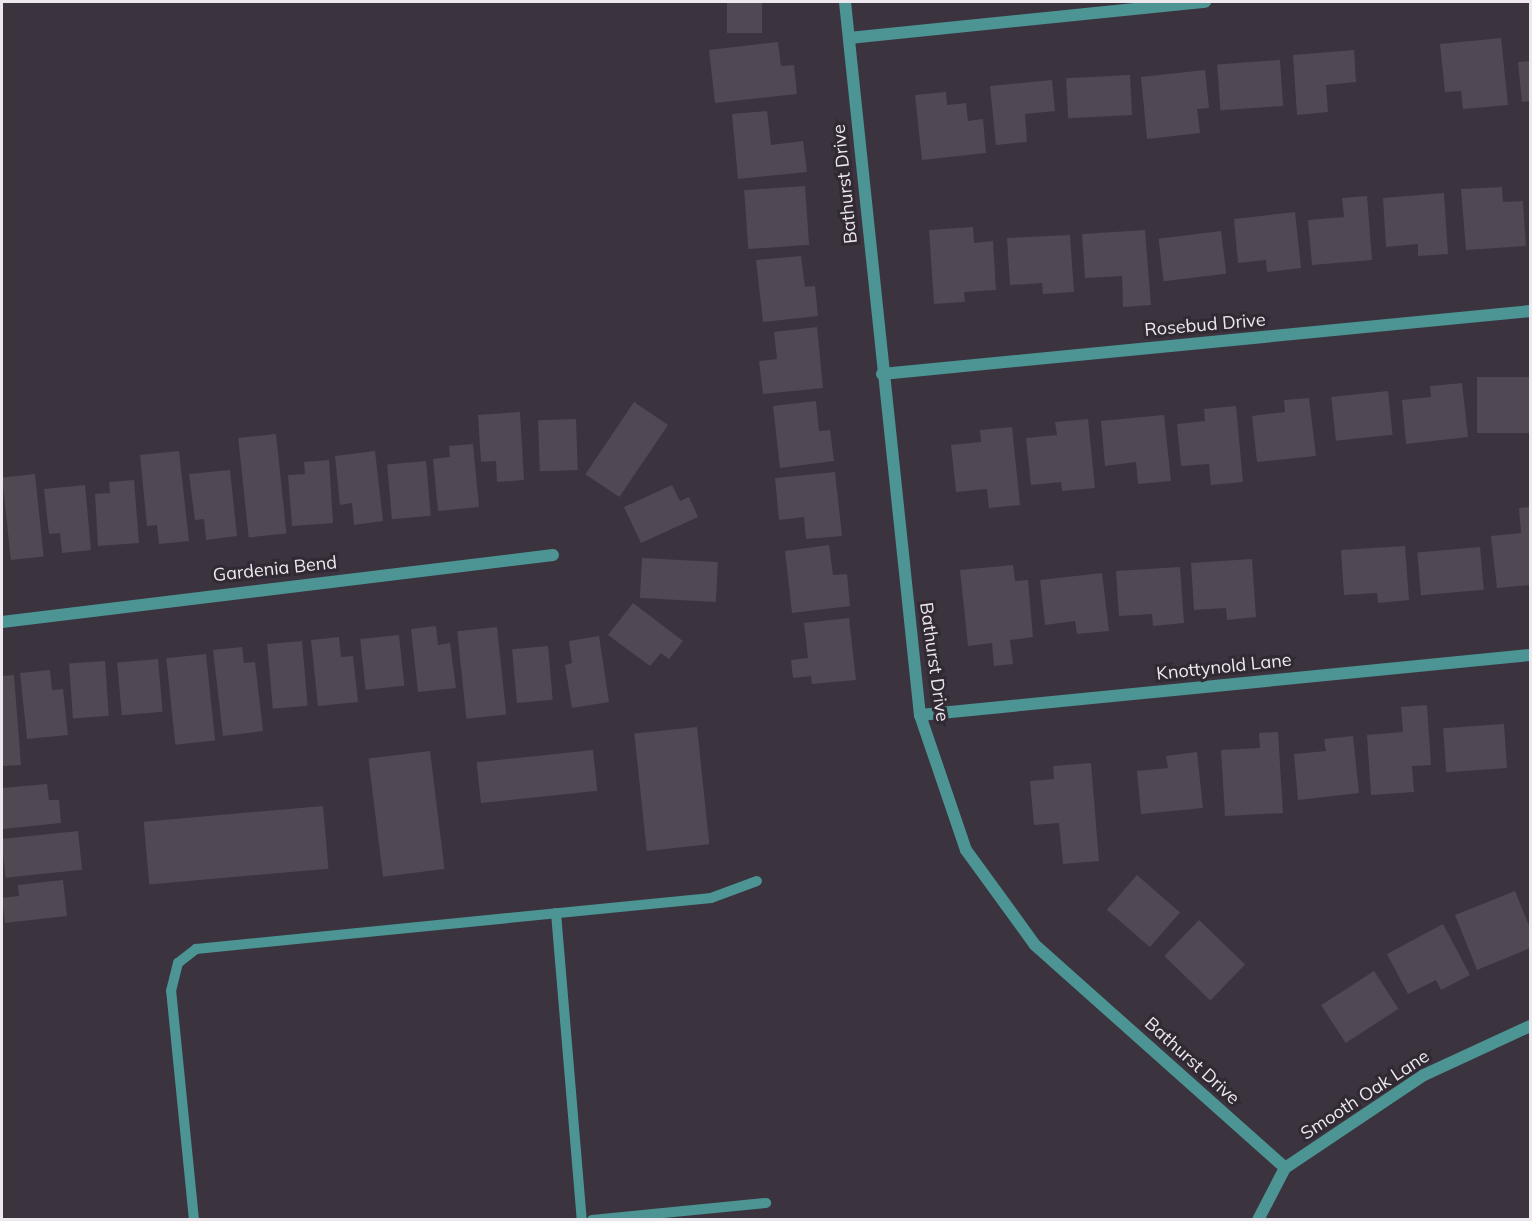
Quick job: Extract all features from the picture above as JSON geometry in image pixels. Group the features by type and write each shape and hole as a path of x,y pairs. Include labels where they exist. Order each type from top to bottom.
{"street":[{"name":"Bathurst Drive","path":"845,2 882,374 920,715 966,850 1035,945 1285,1168"},
{"path":"849,38 1205,2"},
{"name":"Rosebud Drive","path":"882,374 1530,311"},
{"name":"Gardenia Bend","path":"2,622 553,555"},
{"name":"Knottynold Lane","path":"920,715 1530,655"},
{"name":"Smooth Oak Lane","path":"1285,1168 1424,1075 1530,1026"},
{"path":"1258,1220 1285,1168"}],"lane":[{"path":"194,1220 171,991 178,963 196,950 711,898 757,881"},
{"path":"556,914 582,1220"},
{"path":"592,1220 766,1203"}],"building":[{"path":"727,2 762,2 762,33 727,33"},
{"path":"1501,38 1508,105 1463,109 1461,91 1445,92 1440,44"},
{"path":"778,42 781,66 794,65 797,94 715,103 709,50"},
{"path":"1354,50 1356,82 1326,85 1328,112 1297,115 1293,55"},
{"path":"1280,60 1283,106 1220,110 1217,64"},
{"path":"1530,61 1530,101 1522,102 1518,62"},
{"path":"1205,70 1209,108 1197,109 1200,133 1147,139 1141,77"},
{"path":"1130,75 1132,115 1068,118 1066,78"},
{"path":"1052,80 1055,111 1025,114 1027,142 996,145 990,86"},
{"path":"946,92 947,105 966,103 968,121 983,119 986,153 922,160 915,95"},
{"path":"767,111 771,145 803,141 807,172 738,179 732,114"},
{"path":"805,186 809,245 748,249 744,190"},
{"path":"1502,187 1503,202 1523,201 1526,246 1466,250 1461,189"},
{"path":"1444,193 1448,254 1418,256 1418,244 1386,247 1383,198"},
{"path":"1367,196 1372,260 1312,265 1308,220 1344,217 1342,198"},
{"path":"1295,212 1301,268 1267,272 1266,260 1238,263 1234,219"},
{"path":"973,227 974,243 993,241 996,290 964,292 965,302 934,304 929,230"},
{"path":"1145,230 1151,305 1123,307 1122,276 1085,278 1082,234"},
{"path":"1221,231 1226,274 1164,281 1158,239"},
{"path":"1070,235 1074,292 1043,294 1042,283 1010,285 1007,238"},
{"path":"801,256 805,287 815,286 818,316 763,322 756,260"},
{"path":"817,327 823,388 763,394 759,361 777,359 774,332"},
{"path":"1477,377 1530,377 1530,433 1477,433"},
{"path":"1462,383 1468,437 1406,444 1402,400 1431,397 1430,386"},
{"path":"1388,391 1393,435 1336,441 1331,397"},
{"path":"1309,398 1316,456 1257,462 1252,416 1285,412 1284,400"},
{"path":"816,401 819,431 830,430 834,461 780,468 773,406"},
{"path":"634,402 668,425 619,497 585,474"},
{"path":"1236,406 1243,482 1211,485 1209,464 1181,466 1177,424 1205,421 1204,409"},
{"path":"520,412 524,480 497,482 496,461 481,462 478,415"},
{"path":"1164,415 1171,481 1138,484 1136,462 1105,466 1101,421"},
{"path":"576,419 578,470 540,471 538,420"},
{"path":"1088,419 1095,488 1062,491 1061,482 1031,485 1026,438 1057,435 1055,422"},
{"path":"1012,427 1020,505 989,508 987,489 956,492 951,445 981,442 980,430"},
{"path":"276,434 286,533 249,537 238,438"},
{"path":"473,444 479,507 438,511 433,459 450,457 449,446"},
{"path":"179,451 189,541 159,544 157,525 147,526 140,455"},
{"path":"375,451 383,521 354,525 352,503 340,505 335,456"},
{"path":"329,460 333,523 292,526 288,475 305,474 304,462"},
{"path":"426,461 431,516 392,519 387,464"},
{"path":"230,470 237,536 206,540 204,519 195,520 189,474"},
{"path":"835,472 842,536 806,539 804,517 779,520 775,478"},
{"path":"35,474 44,557 11,560 2,477"},
{"path":"134,480 139,543 98,546 95,494 110,493 109,482"},
{"path":"85,485 91,550 62,553 60,533 49,534 44,489"},
{"path":"672,485 680,501 689,497 698,517 641,543 624,507"},
{"path":"1530,507 1530,585 1497,588 1491,536 1521,533 1519,508"},
{"path":"829,545 833,575 847,574 850,606 792,613 785,551"},
{"path":"1405,546 1409,600 1378,603 1377,593 1344,595 1341,550"},
{"path":"1480,547 1484,590 1421,595 1417,552"},
{"path":"642,558 718,562 716,602 640,598"},
{"path":"1252,559 1256,617 1227,620 1226,608 1194,610 1191,563"},
{"path":"1013,565 1015,581 1028,580 1033,637 1010,640 1013,664 994,666 992,643 968,646 960,570"},
{"path":"1180,567 1184,623 1153,626 1152,614 1119,616 1116,571"},
{"path":"1102,573 1109,631 1077,634 1075,621 1045,625 1040,580"},
{"path":"633,603 683,641 669,659 661,653 650,666 608,635"},
{"path":"849,618 856,680 812,684 811,676 793,678 791,660 808,658 804,623"},
{"path":"436,626 438,645 450,643 456,688 418,692 411,629"},
{"path":"497,627 506,715 466,719 457,631"},
{"path":"399,635 404,686 366,690 360,639"},
{"path":"599,636 609,702 572,708 565,665 572,663 569,641"},
{"path":"339,637 341,657 353,656 358,702 318,706 311,640"},
{"path":"302,641 308,706 273,709 267,644"},
{"path":"548,646 553,700 517,703 512,649"},
{"path":"242,647 244,663 255,662 263,731 223,736 213,650"},
{"path":"206,654 215,741 175,745 166,658"},
{"path":"158,659 163,712 122,715 117,663"},
{"path":"105,661 109,716 73,718 69,664"},
{"path":"50,670 52,690 63,689 68,735 27,739 20,673"},
{"path":"14,675 21,765 2,766 2,676"},
{"path":"1427,705 1431,765 1412,766 1414,792 1371,795 1367,735 1403,732 1401,707"},
{"path":"1504,724 1507,768 1446,772 1443,728"},
{"path":"697,727 709,844 647,851 634,734"},
{"path":"1278,732 1283,813 1225,816 1221,750 1260,748 1259,733"},
{"path":"1353,736 1359,793 1298,800 1294,754 1326,751 1324,739"},
{"path":"593,750 597,791 481,803 477,762"},
{"path":"430,751 445,869 383,877 368,759"},
{"path":"1197,752 1203,808 1141,814 1137,771 1168,768 1166,756"},
{"path":"1091,763 1099,861 1063,864 1059,823 1034,825 1030,781 1054,779 1053,766"},
{"path":"47,784 49,800 59,800 61,823 2,829 2,788"},
{"path":"323,806 328,869 149,884 144,822"},
{"path":"78,831 82,870 5,878 2,839"},
{"path":"1137,875 1180,912 1150,947 1107,910"},
{"path":"63,880 67,916 5,923 2,898 19,896 18,885"},
{"path":"1515,891 1530,928 1530,948 1477,970 1455,915"},
{"path":"1199,920 1245,964 1210,1000 1164,956"},
{"path":"1443,924 1470,975 1441,990 1436,980 1408,994 1387,954"},
{"path":"1374,971 1399,1009 1346,1043 1321,1005"}]}
